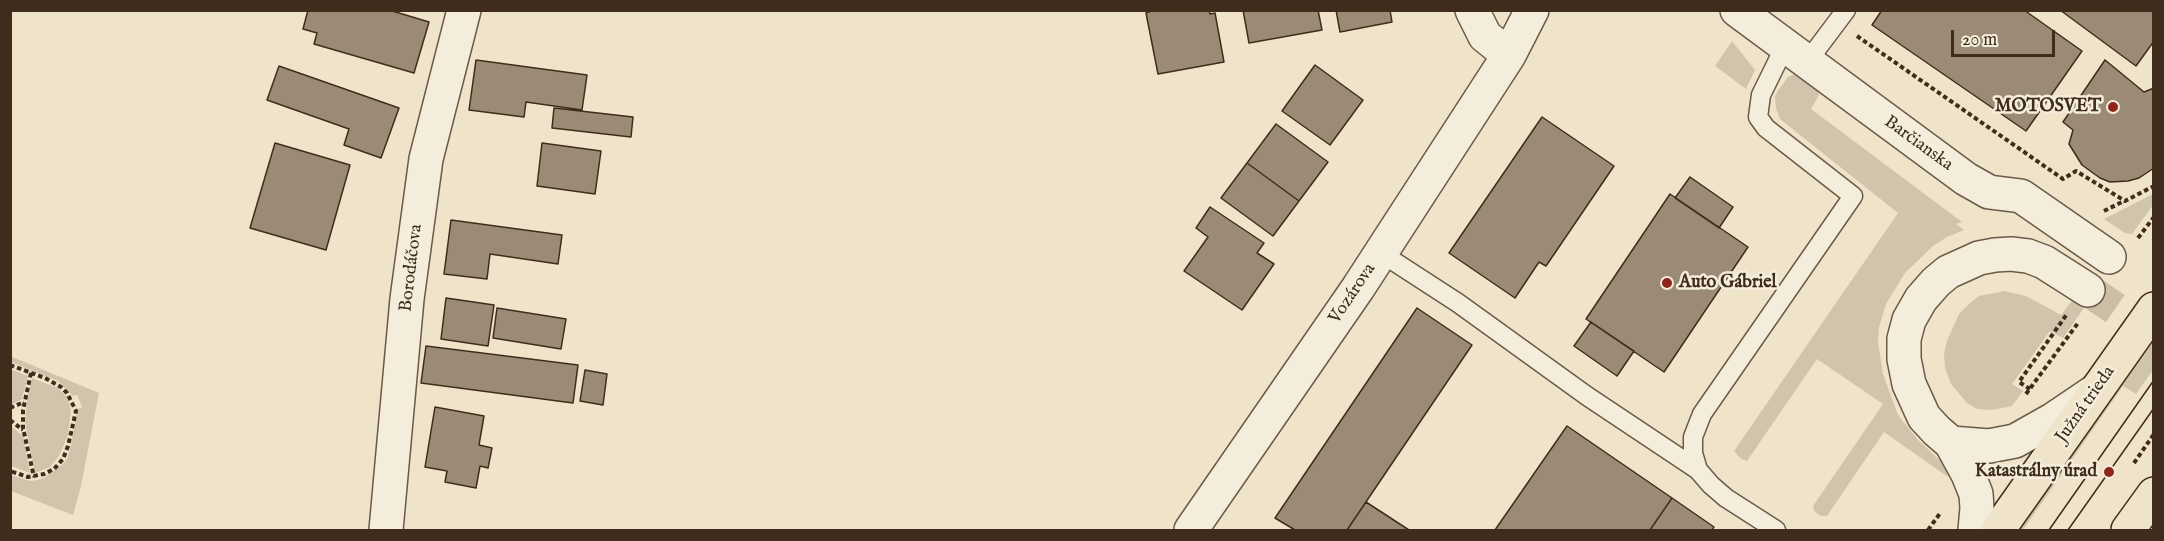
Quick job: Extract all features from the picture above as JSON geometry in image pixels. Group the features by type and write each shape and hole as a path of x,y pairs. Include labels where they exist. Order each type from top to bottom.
{"main road":[{"name":"Južná trieda","path":"1998,531 2154,309"},
{"path":"2128,531 2154,494"}],"street":[{"name":"Borodáčova","path":"386,531 407,299 426,159 464,10"},
{"path":"1472,10 1485,36 1509,55"},
{"name":"Vozárova","path":"1191,531 1381,253 1509,55 1532,10"},
{"name":"Barčianska","path":"1737,10 1966,179 1989,192 2021,196 2121,251"},
{"path":"1975,531 1976,494 1968,474 1951,442 1936,431 1924,417 1909,384 1904,359 1904,339 1909,320 1921,299 1948,272 1979,258 2012,254 2028,256 2044,262 2079,301"},
{"path":"1951,442 1989,446 2015,441 2054,419 2097,390"}],"lane":[{"path":"1698,470 1692,453 1693,437 1702,414 1853,196 1766,128 1758,117 1761,95 1796,54 1842,16"},
{"path":"1381,253 1458,303 1587,396 1698,470 1726,498 1776,531"}],"path":[{"path":"1842,16 1986,128 2063,179 2076,171 2125,201 2154,186"},
{"path":"2121,251 2154,217"},
{"path":"2030,389 2019,382 2079,301"},
{"path":"2023,398 2079,322"},
{"path":"10,365 54,383 68,393 75,411 68,446 63,459 54,469 34,477 10,471"},
{"path":"31,373 24,402 23,430 34,477"},
{"path":"10,408 24,402"},
{"path":"10,420 23,430"},
{"path":"2134,463 2154,434"},
{"path":"1928,531 1968,474"}],"shaded area":[{"path":"1732,41 1755,70 1746,89 1715,66"},
{"path":"1795,74 1818,90 1819,95 1811,109 1962,222 1956,224 1964,230 1933,246 1905,273 1886,304 1879,327 1878,342 1883,374 1898,415 1918,440 1945,465 1948,477 1884,432 1827,516 1821,516 1814,511 1813,506 1883,404 1817,359 1747,461 1741,459 1734,451 1898,213 1780,119 1775,97 1788,77"},
{"path":"2153,194 2153,205 2132,234 2125,233 2104,219"},
{"path":"2005,291 2026,296 2061,315 2074,298 2086,305 2063,338 2050,331 2012,384 2023,391 2012,406 1991,410 1977,409 1967,403 1951,384 1945,368 1944,354 1947,341 1959,314 1970,303 1979,296"},
{"path":"2153,342 2153,370 2136,394 2123,386 2023,530 2019,530 2121,384"},
{"path":"10,356 99,393 73,515 11,491 11,475 30,481 38,480 62,465 67,459 71,445 78,409 82,407 77,395 73,396 58,381 11,362"},
{"path":"10,369 28,376 22,399 11,405"},
{"path":"32,378 58,388 67,397 71,410 68,435 59,456 50,467 35,473 25,423"},
{"path":"10,425 23,436 30,473 11,466"}],"building":[{"path":"308,10 389,10 429,22 414,73 314,44 317,33 303,29"},
{"path":"1154,10 1209,10 1210,14 1215,13 1224,62 1158,74 1146,13"},
{"path":"1243,10 1318,10 1322,30 1249,43"},
{"path":"1336,10 1390,10 1392,22 1340,32"},
{"path":"1882,10 2024,10 2082,51 2026,131 1872,25"},
{"path":"2060,10 2154,10 2154,41 2136,66"},
{"path":"476,60 587,75 582,110 526,102 524,117 469,110"},
{"name":"MOTOSVET","path":"2105,60 2144,92 2154,88 2154,168 2139,178 2128,181 2110,182 2082,165 2069,144 2073,130 2063,122"},
{"path":"1315,65 1363,100 1330,145 1282,111"},
{"path":"279,66 399,108 381,158 344,145 349,129 267,100"},
{"path":"554,108 633,117 631,137 552,128"},
{"path":"1542,117 1614,166 1546,266 1539,262 1515,298 1449,253"},
{"path":"1276,124 1328,162 1299,201 1247,163"},
{"path":"275,143 350,165 326,250 250,228"},
{"path":"542,143 601,151 595,194 537,186"},
{"path":"1247,163 1299,201 1273,236 1221,198"},
{"path":"1690,177 1733,207 1719,228 1675,198"},
{"name":"Auto Gábriel","path":"1670,194 1748,247 1664,372 1586,319"},
{"path":"1210,207 1264,243 1257,253 1274,264 1242,310 1184,271 1208,237 1196,228"},
{"path":"451,220 562,235 558,264 490,254 487,279 444,274"},
{"path":"446,298 494,305 488,346 441,339"},
{"path":"497,308 566,319 561,349 493,338"},
{"path":"1417,308 1472,345 1347,530 1295,530 1275,518"},
{"path":"1591,322 1634,351 1617,376 1574,346"},
{"path":"426,346 578,365 573,403 421,383"},
{"path":"585,370 607,374 603,405 580,401"},
{"path":"435,407 484,416 479,445 492,448 488,468 480,466 476,488 445,482 447,471 425,467"},
{"path":"1567,426 1672,498 1650,530 1495,530"},
{"path":"1672,498 1714,527 1712,530 1650,530"},
{"path":"1366,502 1409,530 1347,530"}],"tunnel":[{"path":"2088,290 2154,335"}],"tram line":[{"path":"2049,530 2154,380"},
{"path":"2068,530 2154,408"}],"place":[{"name":"MOTOSVET","path":"2113,107"},
{"name":"Auto Gábriel","path":"1667,283"},
{"name":"Katastrálny úrad","path":"2109,472"}]}
